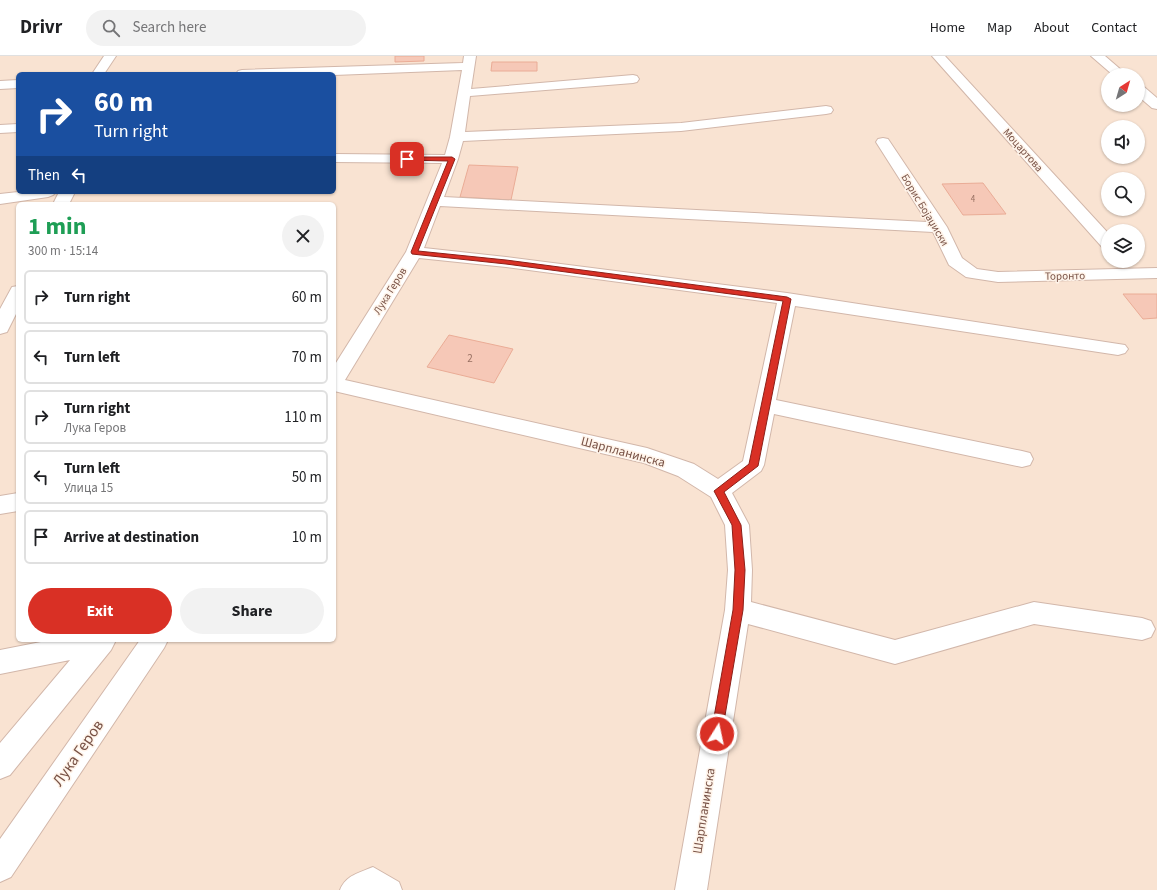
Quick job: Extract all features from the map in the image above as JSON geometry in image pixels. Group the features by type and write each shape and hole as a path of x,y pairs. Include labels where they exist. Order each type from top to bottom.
{"street":[{"path":"99,72 110,56"},
{"name":"Моцартова","path":"938,56 1101,235"},
{"path":"1098,56 1112,68"},
{"path":"277,72 469,61"},
{"name":"Лука Геров","path":"336,380 414,252 436,201 452,159 469,61"},
{"path":"464,93 633,79"},
{"path":"0,85 16,84"},
{"path":"1145,95 1157,105"},
{"path":"457,137 681,127 826,110"},
{"path":"0,129 16,128"},
{"name":"Борис Бојаџиски","path":"883,142 938,227 955,261 972,273"},
{"path":"336,158 452,159"},
{"path":"0,199 34,194"},
{"path":"436,201 938,227"},
{"path":"414,252 506,262 787,299 1118,348"},
{"path":"1130,268 1136,274"},
{"name":"Торонто","path":"972,273 998,277 1157,273"},
{"path":"0,328 16,295"},
{"path":"719,491 753,466 787,299"},
{"name":"Шарпланинска","path":"336,383 647,456 686,470 719,491 737,525 740,570 738,610 691,890"},
{"path":"766,405 1022,459"},
{"path":"0,505 16,502"},
{"path":"738,610 895,652 1034,613 1142,629"},
{"path":"0,662 98,642"},
{"path":"0,765 102,642"},
{"name":"Лука Геров","path":"0,866 154,642"}],"lane":[{"path":"351,890 356,885 373,878 391,890"}],"shaded area":[{"path":"0,56 1157,56 1157,890 0,890"}],"building":[{"path":"395,56 424,56 424,61 395,62"},
{"path":"492,62 537,62 537,71 491,71"},
{"path":"469,165 518,167 511,200 460,197"},
{"path":"983,183 1006,214 963,215 942,184"},
{"path":"1123,294 1157,294 1157,318 1143,319"},
{"path":"449,335 513,349 494,383 427,367"}],"route":[{"path":"407,159 452,159 414,252 506,262 787,299 753,466 719,491 737,525 740,570 738,610 717,734"}]}
